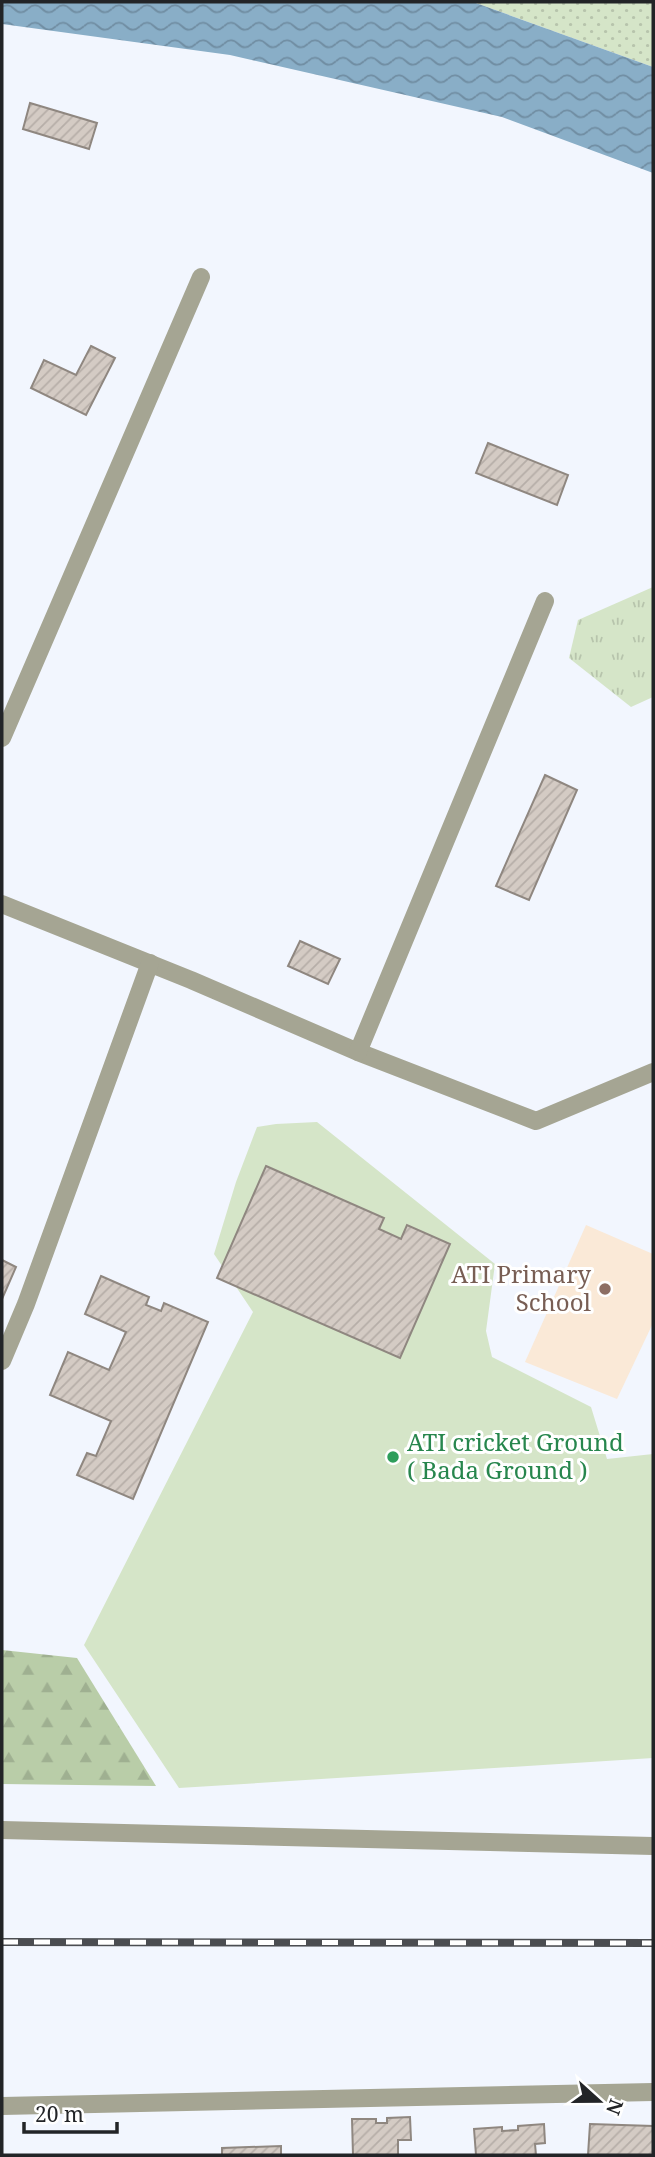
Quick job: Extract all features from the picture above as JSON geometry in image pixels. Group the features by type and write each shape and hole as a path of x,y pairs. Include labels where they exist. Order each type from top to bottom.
{"street":[{"path":"2,738 201,277"},
{"path":"358,1052 545,601"},
{"path":"2,904 150,963 358,1052 536,1121 653,1072"},
{"path":"2,1361 26,1304 150,963"},
{"path":"2,1830 653,1846"},
{"path":"2,2106 653,2092"}],"shaded area":[{"name":"ATI Primary School","path":"586,1225 653,1254 653,1323 617,1399 525,1362"}],"green space":[{"path":"473,2 653,2 653,67"},
{"path":"653,587 653,697 631,707 569,658 578,620"},
{"name":"ATI cricket Ground ( Bada Ground )","path":"317,1122 495,1264 486,1331 492,1357 591,1407 607,1459 653,1454 653,1758 179,1788 84,1645 253,1312 214,1254 236,1182 257,1127"},
{"path":"2,1650 77,1658 156,1786 2,1784"}],"water":[{"path":"2,2 473,2 653,67 653,173 502,117 230,55 2,24"}],"building":[{"path":"30,103 97,123 89,149 23,129"},
{"path":"91,346 115,358 86,415 31,388 44,360 76,375"},
{"path":"488,443 568,475 557,505 476,473"},
{"path":"545,775 577,790 529,900 496,886"},
{"path":"300,941 340,959 328,984 288,966"},
{"path":"266,1166 384,1218 379,1229 401,1239 407,1225 450,1244 400,1358 217,1278"},
{"path":"2,1260 16,1267 2,1299"},
{"path":"101,1276 149,1297 146,1305 161,1311 164,1303 208,1322 133,1499 77,1475 87,1453 96,1456 111,1421 50,1395 68,1352 109,1370 126,1332 85,1314"},
{"path":"410,2117 411,2140 398,2140 398,2155 353,2155 352,2119 376,2119 376,2123 387,2123 387,2118"},
{"path":"544,2124 545,2143 535,2144 536,2155 476,2155 474,2129 502,2127 502,2131 518,2130 518,2126"},
{"path":"590,2124 653,2126 653,2155 588,2155"},
{"path":"281,2146 281,2155 222,2155 222,2148"}],"railway":[{"path":"2,1942 653,1943"}],"place":[{"name":"ATI Primary School","path":"605,1289"},
{"name":"ATI cricket Ground ( Bada Ground )","path":"393,1457"}]}
